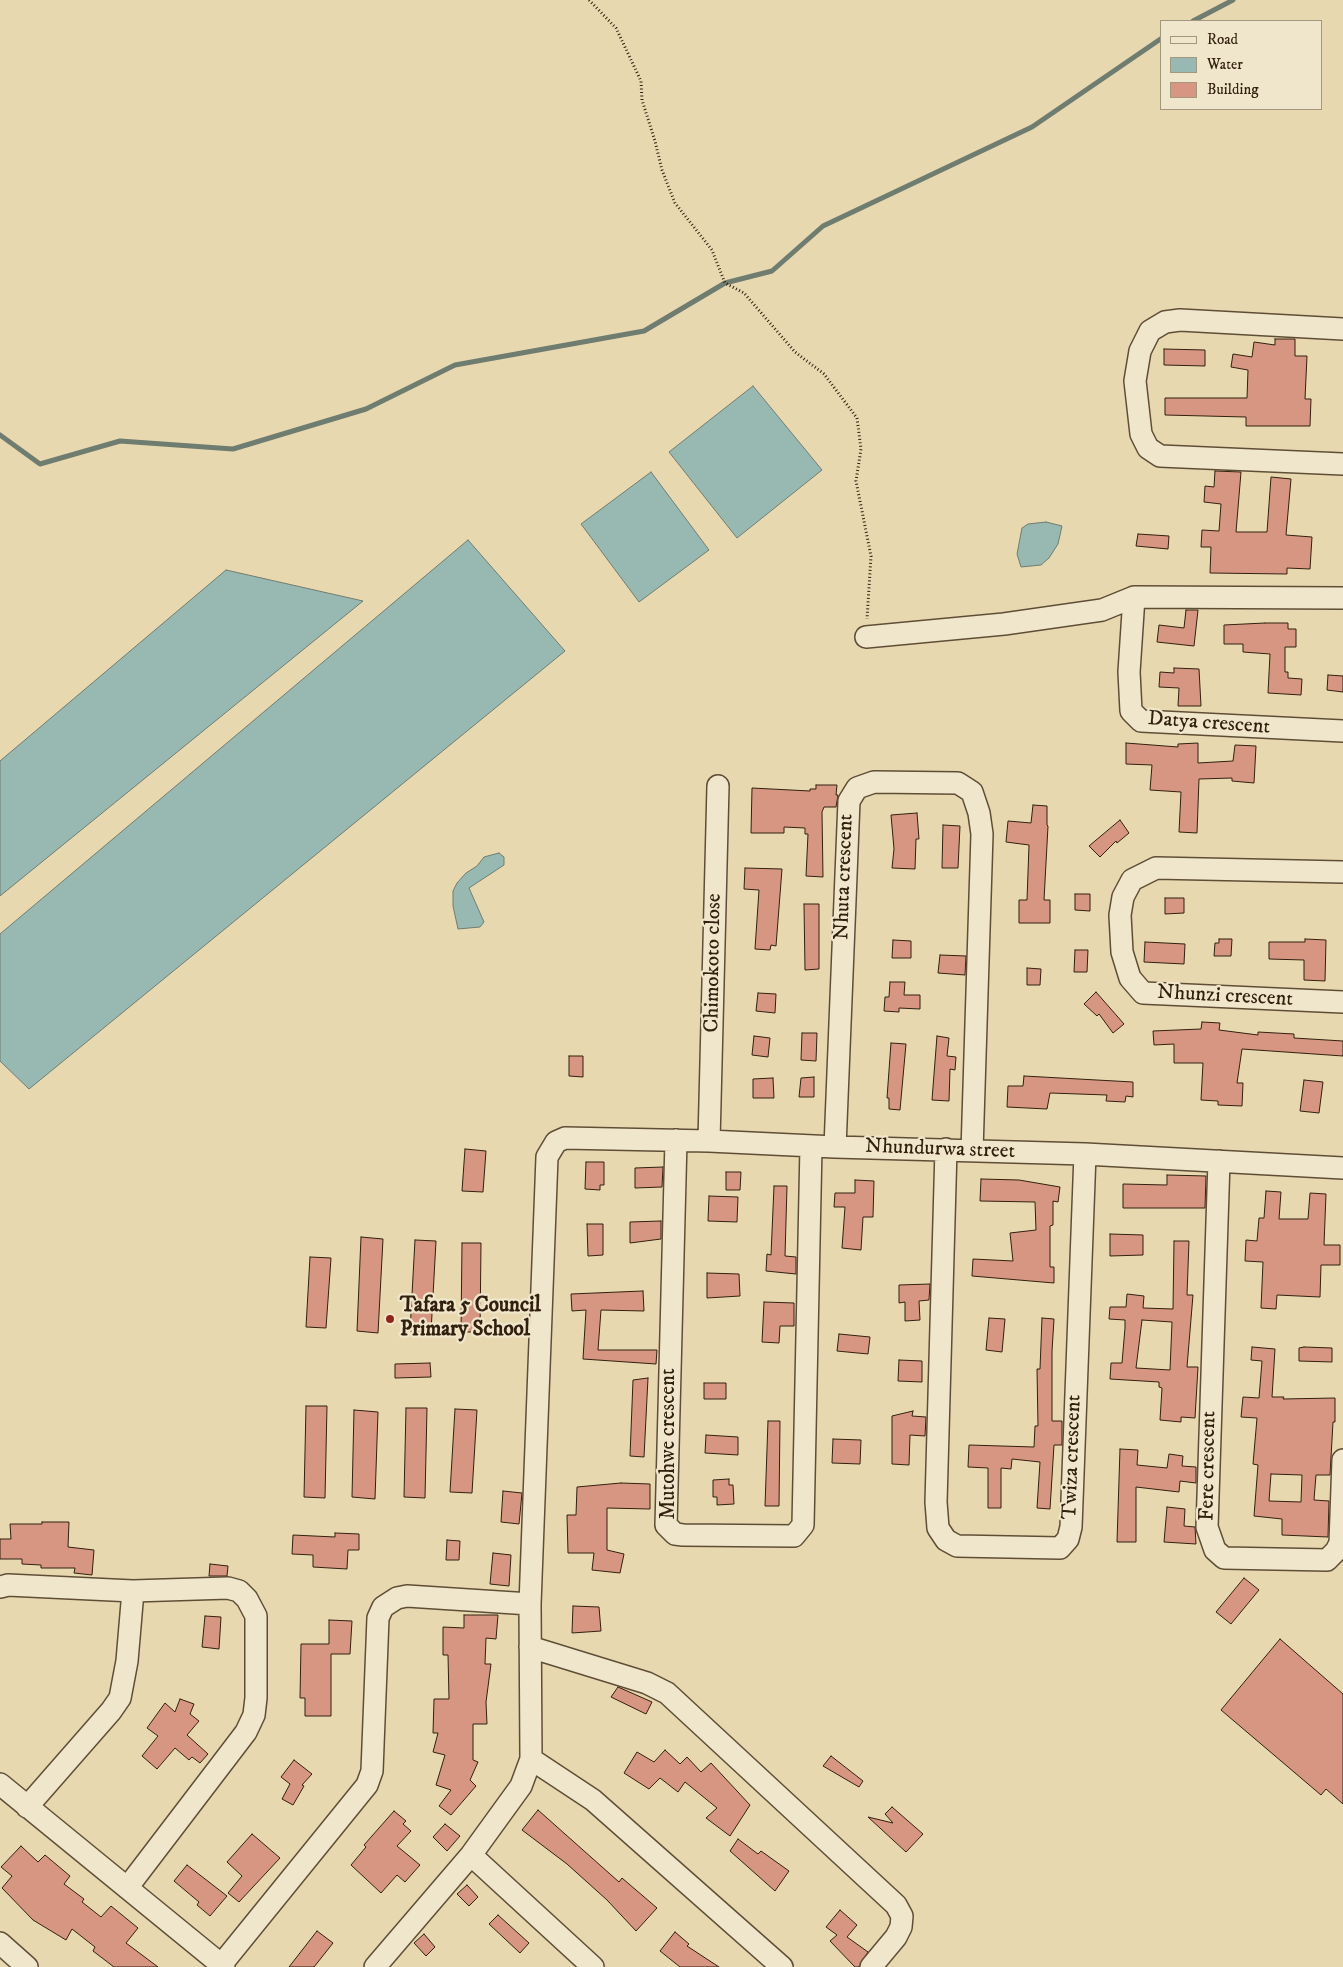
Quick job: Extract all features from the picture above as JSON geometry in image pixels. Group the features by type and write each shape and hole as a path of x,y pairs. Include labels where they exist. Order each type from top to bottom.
{"street":[{"path":"1343,329 1180,320 1166,322 1150,331 1140,351 1135,381 1141,434 1148,448 1160,456 1343,464"},
{"path":"866,638 1004,624 1102,610 1134,597 1343,598"},
{"name":"Datya crescent","path":"1134,597 1129,672 1131,711 1136,719 1141,722 1343,731"},
{"name":"Nhuta crescent","path":"835,1148 849,801 857,788 874,782 958,783 972,792 980,813 982,834 972,1151"},
{"name":"Chimokoto close","path":"709,1141 718,786"},
{"name":"Nhunzi crescent","path":"1343,872 1156,868 1132,880 1123,897 1120,915 1122,952 1130,978 1144,993 1343,1002"},
{"name":"Nhundurwa street","path":"530,1604 547,1157 556,1142 565,1138 709,1141 835,1148 946,1149 1085,1154 1343,1168"},
{"name":"Mutohwe crescent","path":"676,1140 666,1524 675,1534 683,1535 794,1536 803,1525 811,1146"},
{"name":"Twiza crescent","path":"946,1149 936,1502 938,1528 946,1540 957,1546 1060,1548 1068,1539 1071,1527 1085,1154"},
{"name":"Fere crescent","path":"1219,1161 1207,1527 1215,1550 1224,1558 1327,1560 1336,1551 1340,1543 1343,1460"},
{"path":"0,1587 8,1585 133,1590 228,1588 239,1591 248,1599 256,1616 256,1698 254,1715 246,1732 127,1888"},
{"path":"27,1807 111,1712 120,1698 127,1661 133,1590"},
{"path":"3,1792 27,1807 222,1966 367,1785 372,1771 378,1618 383,1607 397,1598 407,1596 530,1604 531,1759 521,1786 471,1855 375,1967"},
{"path":"530,1647 647,1683 667,1693 896,1904 902,1916 900,1927 896,1937 871,1967"},
{"path":"531,1759 593,1800 782,1967"},
{"path":"471,1855 593,1967"},
{"path":"0,1943 27,1967"}],"path":[{"path":"589,0 616,28 641,81 642,100 662,170 675,203 712,250 725,283 744,293 795,352 824,374 857,418 860,449 856,481 871,556 866,638"}],"water":[{"path":"753,386 822,470 737,538 669,452"},
{"path":"651,472 709,550 639,602 581,524"},
{"path":"1046,522 1062,526 1058,544 1049,558 1041,565 1021,567 1017,554 1022,528 1028,524"},
{"path":"468,540 565,651 29,1089 0,1061 0,934"},
{"path":"226,570 363,601 0,896 0,761"},
{"path":"499,853 504,857 504,865 469,888 484,922 480,927 458,929 453,906 453,891 457,883 466,873 477,866 484,857"}],"building":[{"path":"1275,339 1295,339 1295,356 1307,356 1305,399 1311,399 1310,426 1246,426 1246,417 1165,415 1165,398 1247,398 1248,370 1231,367 1233,354 1252,357 1254,342 1275,345"},
{"path":"1164,349 1205,350 1205,366 1164,365"},
{"path":"1215,471 1241,472 1236,532 1267,532 1271,477 1291,479 1286,535 1312,537 1310,569 1287,568 1287,574 1210,573 1211,547 1201,547 1202,530 1219,531 1221,504 1204,502 1205,486 1214,487"},
{"path":"1138,534 1169,536 1168,549 1136,546"},
{"path":"1186,610 1198,610 1194,646 1157,642 1159,625 1184,628"},
{"path":"1288,623 1288,629 1296,629 1296,647 1285,647 1285,672 1288,672 1288,678 1302,679 1301,695 1268,693 1270,654 1243,652 1243,644 1224,644 1224,625"},
{"path":"1174,668 1199,669 1201,706 1178,706 1179,688 1159,687 1160,672 1174,673"},
{"path":"1328,675 1343,676 1343,692 1327,690"},
{"path":"1126,743 1178,747 1178,744 1198,743 1198,763 1233,761 1235,745 1256,746 1254,783 1232,781 1232,778 1199,779 1197,833 1179,832 1181,792 1150,790 1152,765 1126,764"},
{"path":"816,785 837,785 836,795 838,795 836,807 824,807 822,812 823,877 806,876 808,834 805,834 805,828 784,827 784,833 751,833 752,788 810,791 810,789 816,789"},
{"path":"1033,805 1047,806 1048,826 1044,900 1050,900 1050,923 1019,923 1019,900 1027,900 1029,845 1006,842 1008,821 1031,823"},
{"path":"917,813 919,839 916,839 915,869 892,868 894,849 891,815"},
{"path":"1120,820 1129,833 1117,843 1116,841 1100,857 1089,846"},
{"path":"943,825 960,826 958,868 942,868"},
{"path":"745,868 782,869 776,946 771,945 770,950 755,949 759,890 744,889"},
{"path":"1075,894 1090,894 1090,911 1075,910"},
{"path":"1165,898 1184,898 1184,913 1165,914"},
{"path":"804,904 819,904 819,969 805,970"},
{"path":"1219,939 1232,939 1231,956 1214,956 1215,943 1219,943"},
{"path":"1305,939 1326,940 1325,981 1304,980 1304,960 1269,959 1269,942 1305,942"},
{"path":"893,940 911,941 911,958 892,958"},
{"path":"1145,942 1185,944 1184,964 1144,962"},
{"path":"1075,950 1088,950 1087,972 1074,972"},
{"path":"940,955 966,956 965,975 938,973"},
{"path":"1027,968 1041,969 1040,985 1027,985"},
{"path":"890,982 905,982 904,995 920,995 920,1009 899,1008 899,1012 884,1011 885,997 889,997"},
{"path":"1096,992 1124,1024 1113,1033 1099,1014 1097,1016 1084,1004"},
{"path":"758,993 776,994 775,1013 756,1011"},
{"path":"1202,1022 1220,1023 1219,1030 1258,1035 1258,1032 1294,1034 1294,1038 1343,1041 1343,1056 1242,1049 1237,1083 1243,1083 1242,1106 1218,1105 1218,1101 1201,1100 1203,1063 1174,1063 1174,1044 1154,1045 1153,1031 1201,1029"},
{"path":"802,1033 817,1033 816,1061 801,1060"},
{"path":"754,1036 770,1038 768,1057 752,1055"},
{"path":"937,1036 949,1038 947,1056 956,1057 955,1070 950,1069 949,1101 932,1100"},
{"path":"891,1043 906,1044 900,1110 889,1109 889,1098 887,1098"},
{"path":"569,1056 583,1056 583,1077 569,1076"},
{"path":"1024,1076 1133,1082 1133,1097 1126,1096 1125,1102 1106,1101 1107,1095 1050,1093 1047,1109 1007,1107 1008,1086 1023,1086"},
{"path":"814,1077 814,1097 799,1097 801,1078"},
{"path":"773,1078 774,1098 753,1098 753,1079"},
{"path":"1304,1080 1323,1082 1319,1113 1300,1111"},
{"path":"465,1149 486,1151 483,1192 462,1191"},
{"path":"586,1162 604,1162 604,1185 600,1185 600,1190 585,1189"},
{"path":"663,1167 662,1187 635,1188 635,1168"},
{"path":"726,1172 741,1172 740,1190 726,1190"},
{"path":"1167,1175 1206,1176 1205,1208 1123,1208 1123,1184 1167,1185"},
{"path":"981,1179 1019,1180 1060,1187 1058,1202 1053,1201 1053,1225 1050,1226 1050,1267 1054,1267 1054,1283 972,1276 973,1259 1013,1261 1010,1233 1036,1230 1035,1202 980,1201"},
{"path":"855,1180 874,1181 873,1217 863,1217 861,1250 842,1248 845,1207 834,1207 835,1193 855,1193"},
{"path":"774,1186 787,1186 785,1256 796,1257 796,1274 766,1271 767,1254 771,1255"},
{"path":"1266,1191 1281,1192 1279,1219 1308,1219 1310,1193 1326,1194 1324,1245 1340,1245 1340,1265 1321,1265 1320,1297 1277,1295 1276,1309 1261,1308 1263,1262 1245,1261 1246,1240 1257,1241 1259,1218 1264,1218"},
{"path":"709,1196 738,1197 737,1222 708,1221"},
{"path":"661,1221 661,1239 630,1243 630,1222"},
{"path":"587,1224 603,1224 603,1255 588,1256"},
{"path":"1110,1234 1143,1235 1143,1255 1110,1256"},
{"path":"361,1237 383,1239 378,1333 357,1331"},
{"path":"415,1240 436,1241 431,1332 410,1331"},
{"path":"1174,1241 1189,1241 1187,1295 1193,1295 1187,1367 1198,1367 1195,1418 1181,1417 1181,1422 1160,1420 1162,1388 1159,1387 1159,1382 1110,1379 1111,1363 1122,1363 1125,1320 1109,1319 1110,1307 1126,1307 1127,1294 1144,1296 1143,1308 1173,1309","holes":["1142,1320 1172,1322 1170,1370 1136,1368"]},
{"path":"462,1243 481,1243 480,1332 461,1332"},
{"path":"310,1257 331,1258 326,1328 306,1327"},
{"path":"707,1273 739,1274 740,1296 707,1298"},
{"path":"930,1284 929,1300 919,1301 920,1320 905,1321 905,1302 899,1303 899,1285"},
{"path":"643,1291 644,1311 601,1310 598,1350 657,1350 656,1364 583,1359 586,1310 572,1311 571,1294"},
{"path":"764,1302 794,1303 794,1326 780,1326 779,1343 762,1342"},
{"path":"989,1318 1005,1319 1002,1352 986,1350"},
{"path":"1042,1318 1054,1319 1052,1421 1062,1421 1062,1445 1054,1445 1050,1509 1037,1508 1040,1462 1012,1459 1011,1469 1001,1468 1001,1508 988,1508 988,1468 968,1467 969,1445 1034,1447 1035,1426 1038,1426 1037,1369 1040,1369"},
{"path":"839,1334 870,1337 868,1354 837,1351"},
{"path":"1252,1347 1275,1349 1272,1397 1284,1397 1283,1399 1335,1398 1335,1422 1333,1422 1330,1475 1316,1475 1314,1500 1329,1501 1328,1537 1282,1535 1282,1519 1254,1516 1258,1465 1253,1464 1257,1418 1241,1417 1243,1397 1259,1398 1262,1361 1251,1360","holes":["1271,1474 1302,1475 1301,1502 1269,1501"]},
{"path":"1299,1348 1332,1348 1332,1362 1299,1361"},
{"path":"899,1360 922,1361 922,1382 898,1381"},
{"path":"430,1363 431,1377 395,1378 395,1364"},
{"path":"648,1378 644,1457 630,1456 633,1380"},
{"path":"704,1383 726,1383 726,1399 704,1399"},
{"path":"306,1406 327,1406 325,1498 304,1497"},
{"path":"406,1408 427,1408 425,1498 404,1497"},
{"path":"455,1409 477,1410 472,1493 450,1492"},
{"path":"354,1410 378,1412 375,1499 352,1497"},
{"path":"913,1411 912,1416 926,1417 925,1436 910,1435 909,1465 892,1464 892,1416"},
{"path":"768,1421 780,1421 779,1506 765,1506"},
{"path":"706,1435 738,1437 738,1455 705,1453"},
{"path":"833,1439 861,1440 860,1464 832,1463"},
{"path":"1120,1449 1138,1450 1137,1465 1167,1468 1169,1454 1183,1456 1182,1466 1196,1467 1196,1483 1180,1481 1179,1492 1136,1487 1136,1542 1117,1542"},
{"path":"729,1479 729,1485 733,1485 734,1504 717,1505 717,1497 713,1497 713,1480"},
{"path":"621,1483 650,1484 650,1509 607,1508 607,1550 624,1554 620,1573 592,1570 594,1553 568,1553 567,1515 576,1515 577,1487"},
{"path":"503,1491 522,1493 519,1524 501,1522"},
{"path":"1167,1507 1185,1509 1184,1526 1195,1527 1196,1544 1164,1542"},
{"path":"42,1522 69,1522 68,1547 94,1550 92,1575 74,1573 75,1568 41,1568 41,1565 22,1564 22,1559 0,1559 0,1539 11,1539 10,1524 42,1524"},
{"path":"335,1533 359,1534 359,1550 348,1550 347,1569 313,1567 313,1555 292,1554 293,1535 335,1537"},
{"path":"447,1540 460,1541 459,1560 446,1560"},
{"path":"493,1553 511,1555 509,1586 490,1584"},
{"path":"210,1564 228,1566 227,1576 209,1576"},
{"path":"1244,1578 1259,1590 1231,1624 1216,1612"},
{"path":"573,1606 599,1607 601,1631 572,1633"},
{"path":"464,1615 498,1615 496,1639 486,1638 485,1664 491,1664 486,1702 487,1724 473,1724 473,1760 478,1762 470,1780 476,1786 451,1815 439,1806 451,1790 436,1785 445,1755 433,1752 438,1733 433,1733 434,1699 449,1699 448,1655 443,1655 443,1627 464,1628"},
{"path":"205,1616 221,1617 219,1649 202,1647"},
{"path":"329,1620 352,1621 350,1654 331,1654 331,1716 305,1716 305,1698 300,1698 301,1644 329,1644"},
{"path":"1280,1639 1343,1694 1343,1804 1326,1789 1321,1795 1221,1710"},
{"path":"618,1687 652,1702 646,1714 611,1697"},
{"path":"180,1699 194,1704 190,1714 199,1721 187,1735 208,1754 200,1763 192,1757 189,1760 175,1748 157,1769 142,1756 158,1736 147,1728 165,1703 175,1712"},
{"path":"665,1750 680,1764 687,1757 701,1772 711,1763 750,1805 730,1836 706,1818 717,1808 685,1782 678,1792 660,1778 649,1789 624,1773 637,1752 654,1762"},
{"path":"831,1756 863,1781 859,1787 823,1766"},
{"path":"294,1760 312,1774 302,1785 304,1786 293,1805 282,1799 290,1784 281,1777"},
{"path":"892,1807 923,1834 906,1852 868,1817 893,1823 885,1814"},
{"path":"538,1810 619,1882 622,1878 657,1908 636,1931 607,1900 567,1864 522,1830"},
{"path":"394,1811 406,1821 403,1824 411,1831 397,1846 420,1865 405,1882 397,1875 381,1893 351,1865 366,1847 364,1845"},
{"path":"445,1824 460,1836 447,1851 433,1837"},
{"path":"252,1834 280,1858 239,1902 228,1893 242,1876 227,1862"},
{"path":"738,1839 758,1854 761,1851 789,1871 775,1891 730,1851"},
{"path":"21,1846 38,1862 45,1855 70,1876 64,1884 84,1899 82,1902 101,1917 111,1906 138,1928 126,1943 158,1967 114,1967 93,1951 95,1947 72,1929 66,1940 33,1920 2,1888 12,1876 1,1867"},
{"path":"187,1865 227,1896 210,1916 197,1905 199,1902 174,1881"},
{"path":"467,1885 478,1897 469,1906 457,1894"},
{"path":"840,1910 857,1925 847,1937 868,1952 859,1967 855,1967 830,1941 837,1935 826,1927"},
{"path":"498,1915 529,1943 520,1953 489,1924"},
{"path":"317,1931 333,1943 314,1967 289,1967"},
{"path":"675,1932 689,1944 687,1946 719,1967 680,1967 660,1951"},
{"path":"424,1934 435,1947 426,1956 414,1943"}],"waterway":[{"path":"1195,20 1233,0"},
{"path":"0,435 40,464 120,441 233,449 366,409 455,365 644,331 725,283 772,271 823,226 1032,127 1160,39"}],"place":[{"name":"Tafara 5 Council Primary School","path":"390,1319"}]}
